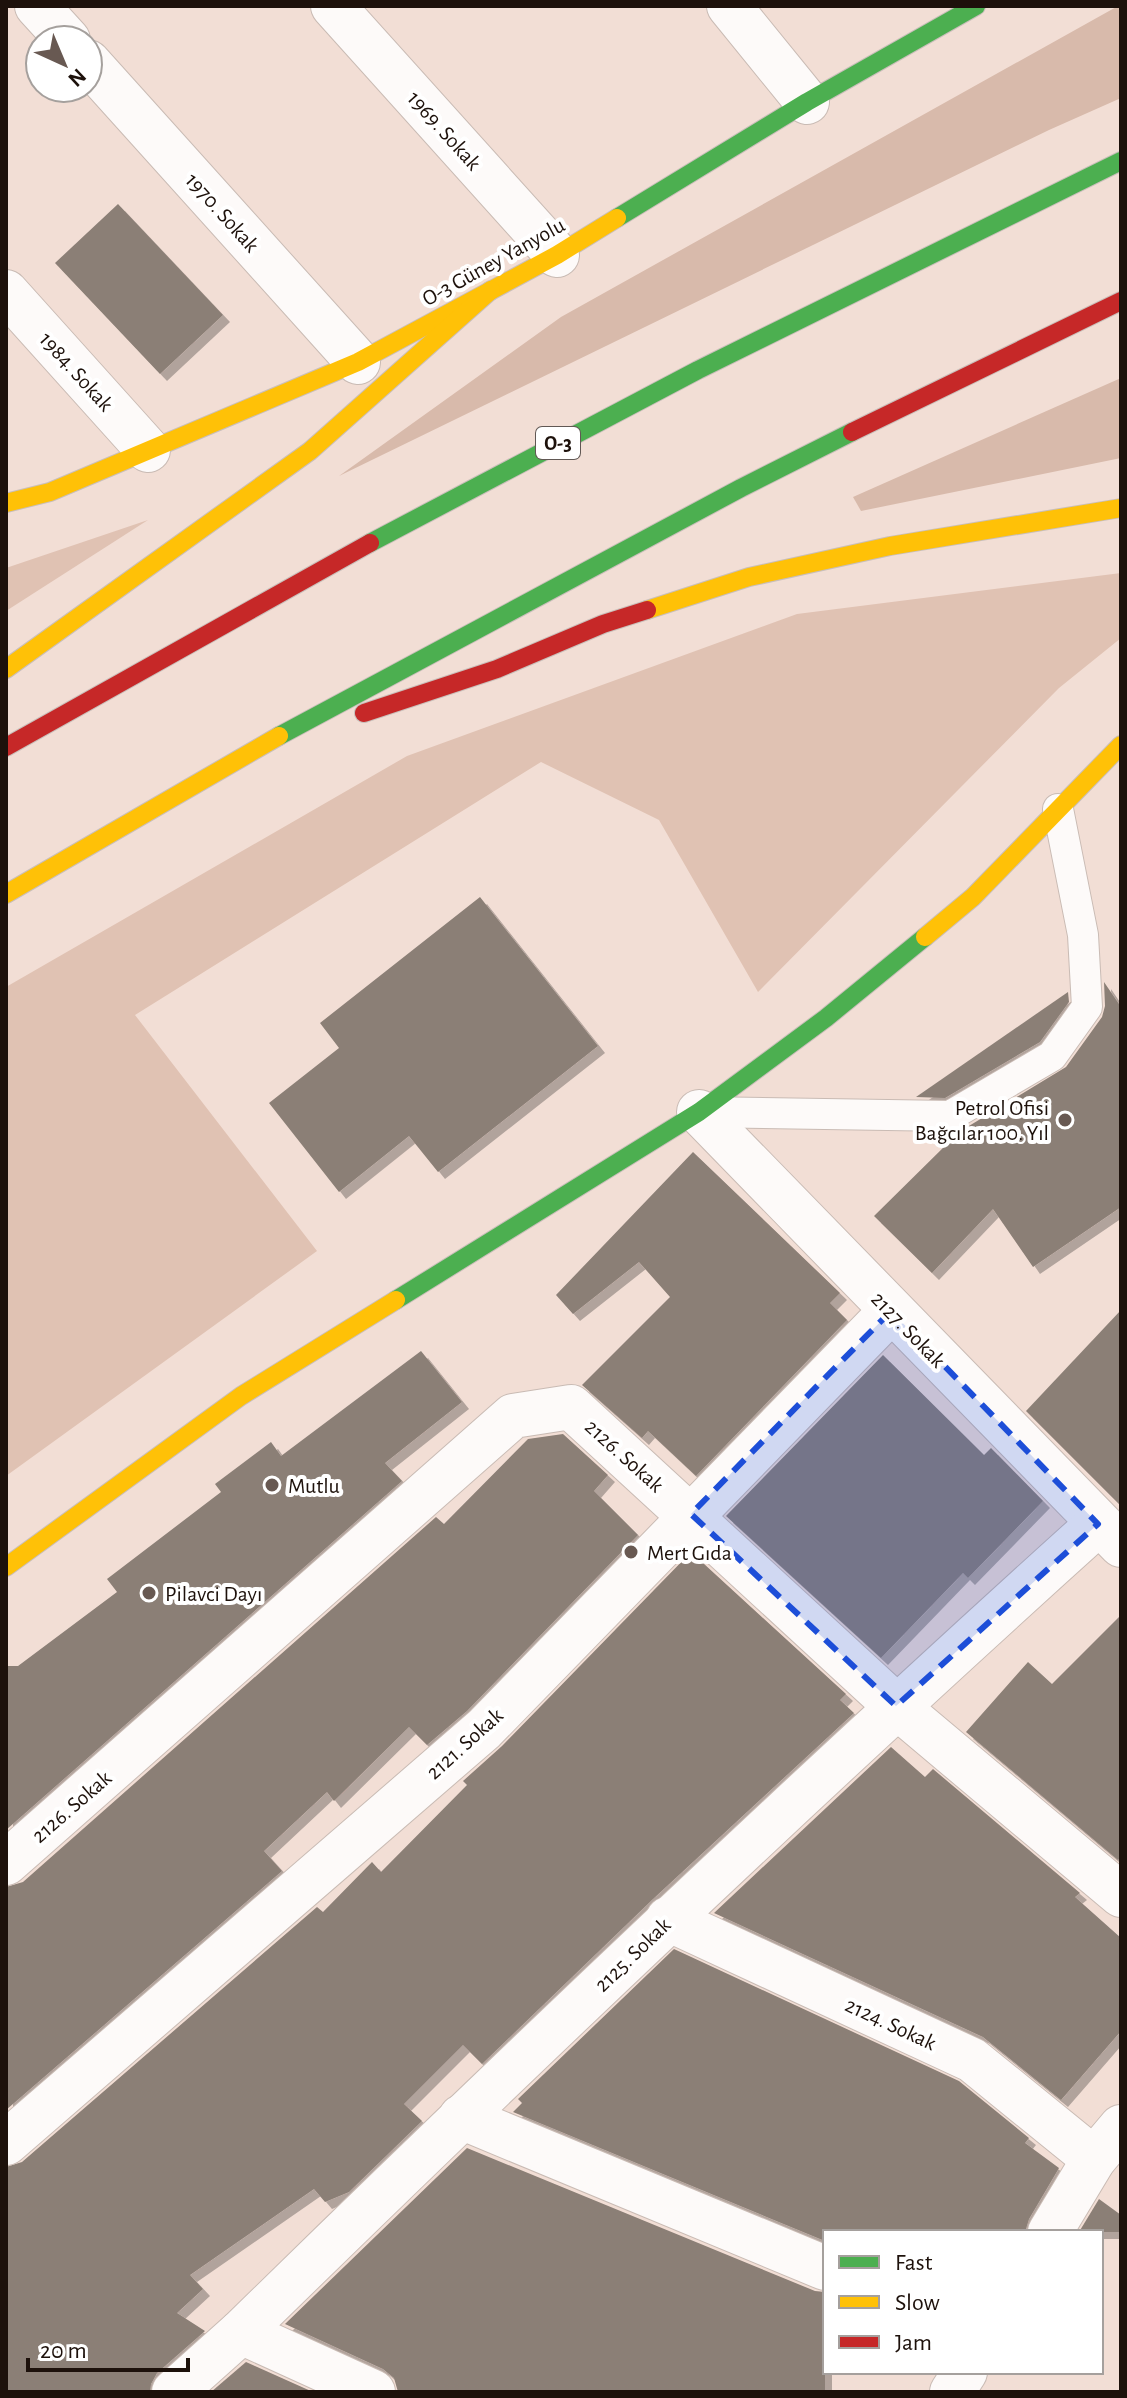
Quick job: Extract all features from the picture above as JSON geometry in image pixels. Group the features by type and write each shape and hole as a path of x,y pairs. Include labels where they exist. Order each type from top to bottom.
{"main road":[{"name":"O-3 Güney Yanyolu","path":"6,503 50,492 358,362 557,255 807,102 976,6"},
{"name":"O-3","path":"6,747 319,570 582,430 867,283 1121,161"},
{"path":"6,669 310,451 491,290"},
{"path":"6,894 274,739 741,488 1121,301"},
{"path":"274,739 497,669 603,624 749,577 890,546 1121,508"},
{"path":"6,1567 241,1396 699,1112 826,1018 973,897 1121,745"}],"street":[{"path":"37,6 53,24"},
{"name":"1969. Sokak","path":"333,6 557,255"},
{"path":"729,6 807,102"},
{"name":"1970. Sokak","path":"104,80 358,362"},
{"name":"1984. Sokak","path":"6,292 148,450"},
{"name":"2127. Sokak","path":"699,1112 1109,1535"},
{"name":"2121. Sokak","path":"6,2143 484,1729 891,1311"},
{"name":"2126. Sokak","path":"6,1863 513,1416 571,1407 691,1514 896,1706 1121,1895"},
{"name":"2125. Sokak","path":"174,2392 241,2332 668,1919 896,1706 1109,1535"},
{"name":"2124. Sokak","path":"668,1919 972,2060 1108,2143"},
{"path":"461,2117 823,2267"},
{"path":"1051,2230 1108,2143"},
{"path":"241,2332 373,2392"},
{"path":"952,2392 964,2374"}],"lane":[{"path":"699,1112 950,1116 1052,1056 1087,1007 1083,935 1058,809"}],"highlighted area":[{"path":"891,1311 1098,1524 896,1706 691,1514"}],"shaded area":[{"path":"1121,6 1121,98 1049,130 339,476 561,317"},
{"path":"1121,378 1121,458 861,511 853,497"},
{"path":"148,520 6,611 6,568"},
{"path":"1121,573 1121,638 1059,688 758,992 659,820 541,762 135,1015 317,1251 6,1476 6,987 407,756 797,614"}],"building":[{"path":"118,204 223,315 160,374 55,263"},
{"path":"480,897 598,1046 438,1172 409,1136 339,1192 269,1103 339,1048 320,1023"},
{"path":"1104,982 1121,1007 1121,1207 1033,1267 993,1209 932,1273 874,1216 948,1143 942,1134 959,1132 1066,1067 1102,1017"},
{"path":"1068,992 1069,1002 1040,1042 945,1098 916,1097"},
{"path":"693,1152 840,1293 830,1303 847,1320 696,1476 648,1431 642,1438 582,1385 670,1297 639,1262 573,1314 556,1295"},
{"path":"1121,1310 1121,1506 1026,1411"},
{"path":"421,1351 462,1402 385,1463 402,1481 6,1830 6,1666 18,1666 117,1592 107,1579 221,1492 215,1484 271,1442 281,1456"},
{"path":"883,1355 984,1455 991,1448 1043,1501 968,1578 963,1573 881,1658 726,1516"},
{"path":"563,1434 608,1475 594,1491 638,1535 467,1711 427,1745 409,1727 334,1801 327,1792 264,1851 282,1871 6,2110 6,1887 23,1882 436,1517 444,1524 528,1439"},
{"path":"691,1552 846,1694 840,1700 854,1713 653,1899 482,2064 463,2045 404,2104 422,2121 349,2192 325,2202 314,2189 190,2275 203,2289 177,2313 205,2331 157,2373 150,2392 6,2392 6,2167 22,2162 317,1907 323,1912 372,1862 381,1872 467,1785 463,1781 502,1746"},
{"path":"1121,1615 1121,1857 1118,1860 966,1732 1028,1662 1052,1684"},
{"path":"891,1747 925,1777 933,1769 1080,1893 1075,1897 1121,1938 1121,2031 1061,2100 983,2037 714,1913"},
{"path":"674,1949 959,2081 1029,2138 1025,2143 1059,2168 1026,2230 823,2230 823,2240 513,2112 522,2103 518,2099"},
{"path":"467,2148 823,2292 825,2392 398,2392 394,2378 383,2369 285,2324"},
{"path":"1099,2199 1121,2215 1121,2232 1080,2230"},
{"path":"246,2362 313,2392 211,2392"}],"traffic: fast":[{"path":"617,218 807,102 976,6"},
{"path":"370,543 698,370 1121,161"},
{"path":"279,736 741,488 852,432"},
{"path":"396,1300 699,1112 826,1018 925,937"}],"traffic: slow":[{"path":"6,503 50,492 358,362 557,255 617,218"},
{"path":"6,669 310,451 491,290"},
{"path":"647,610 749,577 890,546 1121,508"},
{"path":"6,894 279,736"},
{"path":"925,937 973,897 1121,745"},
{"path":"6,1567 241,1396 396,1300"}],"traffic: jam":[{"path":"852,432 1121,301"},
{"path":"6,747 370,543"},
{"path":"364,713 497,669 603,624 647,610"}],"place":[{"name":"Petrol Ofisi Bağcılar 100. Yıl","path":"1065,1120"},
{"name":"Mutlu","path":"272,1485"},
{"name":"Mert Gıda","path":"631,1552"},
{"name":"Pilavci Dayı","path":"149,1593"}]}
